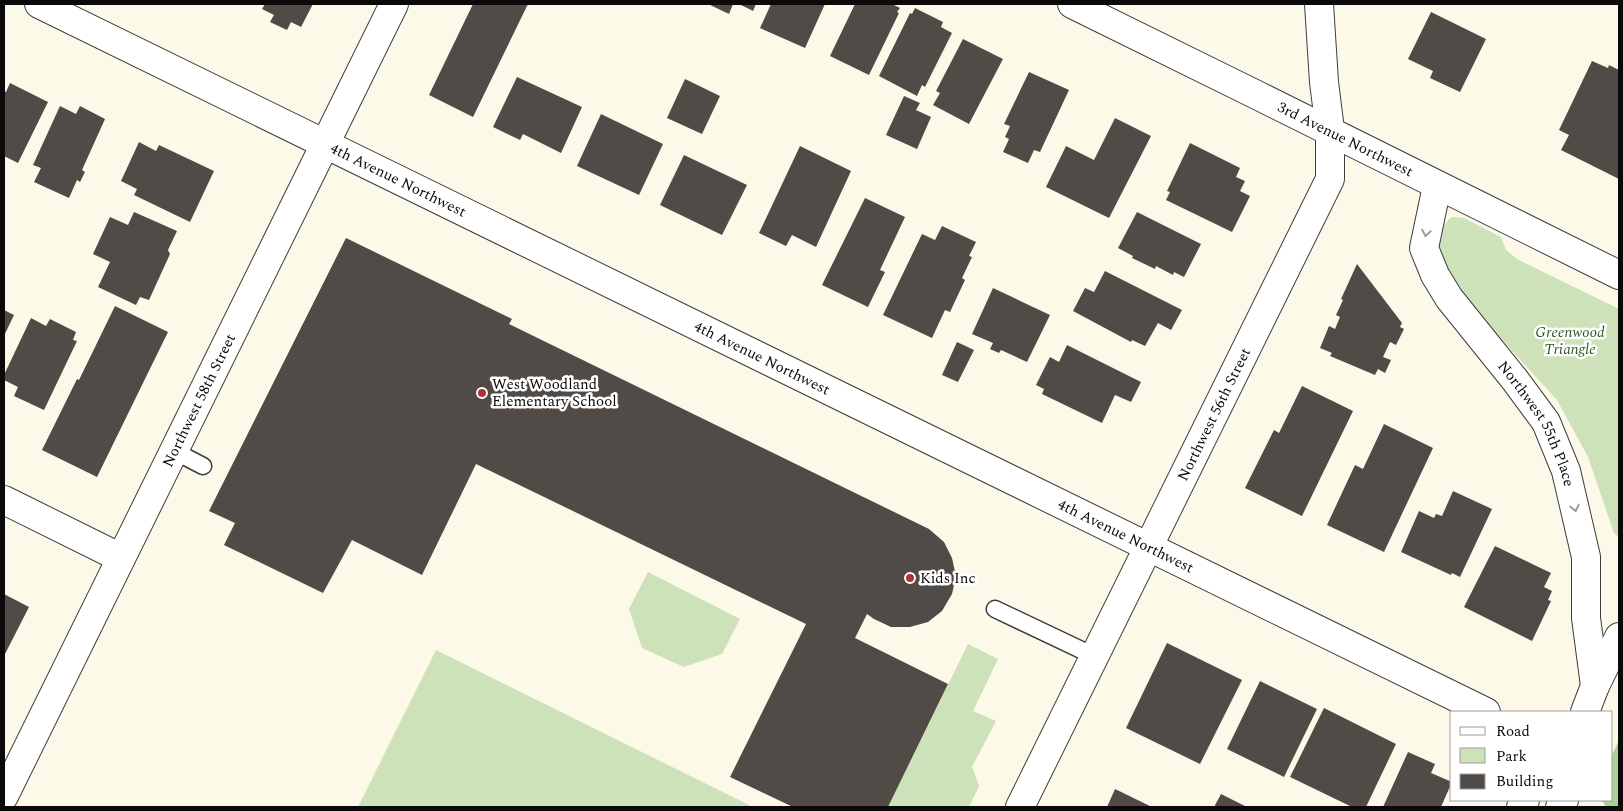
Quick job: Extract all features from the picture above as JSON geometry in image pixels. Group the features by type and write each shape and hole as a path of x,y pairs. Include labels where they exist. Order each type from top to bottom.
{"street":[{"name":"4th Avenue Northwest","path":"39,4 1484,711"},
{"name":"Northwest 58th Street","path":"4,796 394,4"},
{"name":"3rd Avenue Northwest","path":"1072,4 1330,130 1437,186 1619,275"},
{"name":"Northwest 56th Street","path":"1020,807 1330,179 1330,130 1324,82 1319,4"},
{"name":"Northwest 55th Place","path":"1437,186 1424,248 1435,275 1449,298 1546,422 1566,471 1586,557 1586,618 1595,686"},
{"path":"4,500 121,558"},
{"path":"1585,711 1595,686 1619,637"}],"lane":[{"path":"174,451 203,466"},
{"path":"995,609 1094,656"}],"green space":[{"name":"Greenwood Triangle","path":"1452,217 1464,218 1501,237 1506,250 1517,259 1619,309 1619,537 1614,533 1588,457 1557,400 1445,277 1438,253 1438,237 1445,223"},
{"path":"648,572 740,619 722,654 684,667 642,648 629,609"},
{"path":"968,644 998,659 973,711 996,721 972,767 979,786 969,807 888,807"},
{"path":"436,650 753,807 358,807"},
{"path":"1619,740 1619,807 1606,807 1603,801 1613,801 1613,753"}],"building":[{"path":"265,4 313,4 301,27 291,22 287,30 270,22 274,15 262,9"},
{"path":"473,4 528,4 473,117 429,95"},
{"path":"708,4 733,4 729,14"},
{"path":"739,4 756,4 753,11"},
{"path":"771,4 825,4 805,48 760,28"},
{"path":"855,4 892,4 900,8 869,75 830,56"},
{"path":"915,8 943,22 941,27 952,33 925,87 922,85 917,96 879,76 910,13 912,14"},
{"path":"1431,12 1486,39 1460,92 1430,78 1433,71 1408,59"},
{"path":"963,39 1003,59 969,124 933,105 940,93 936,91"},
{"path":"1592,61 1608,68 1609,65 1619,70 1619,179 1561,150 1569,135 1559,130"},
{"path":"1029,72 1069,90 1040,152 1034,150 1028,163 1003,152 1009,139 1005,137 1010,126 1004,124"},
{"path":"517,77 582,107 561,153 523,134 520,140 493,127"},
{"path":"685,79 720,96 702,134 667,118"},
{"path":"10,83 48,102 18,163 4,156 4,91 6,92"},
{"path":"904,96 920,103 916,110 931,117 917,149 886,135"},
{"path":"60,106 76,114 80,106 105,119 82,170 85,172 80,182 77,180 69,198 34,182 41,168 33,165"},
{"path":"601,114 663,144 639,195 577,166"},
{"path":"1115,118 1151,136 1109,218 1046,187 1066,146 1094,160"},
{"path":"139,142 156,151 159,145 214,171 190,222 134,195 137,189 121,181"},
{"path":"1190,143 1240,168 1236,177 1245,181 1240,191 1250,196 1232,232 1166,200 1170,192 1167,191"},
{"path":"800,146 851,171 816,247 792,235 786,246 759,233"},
{"path":"684,155 747,185 722,235 660,205"},
{"path":"865,198 905,217 880,270 885,272 868,307 822,285"},
{"path":"134,212 177,231 168,250 170,254 149,300 140,297 136,305 98,287 110,262 93,254 110,217 128,225"},
{"path":"1137,212 1201,244 1184,277 1174,272 1173,275 1156,266 1155,269 1132,258 1133,256 1118,248"},
{"path":"942,226 976,242 969,256 972,257 962,278 965,280 950,312 945,310 932,338 883,315 922,234 935,240"},
{"path":"346,238 512,319 509,324 929,529 944,542 952,558 956,576 952,594 942,611 928,622 910,627 891,627 867,614 855,638 948,684 888,807 793,807 730,777 806,624 476,464 422,575 352,540 323,593 224,545 235,523 209,511"},
{"path":"1357,264 1402,323 1400,327 1404,329 1396,345 1390,342 1383,357 1391,360 1385,373 1378,369 1375,375 1330,356 1332,353 1320,348 1329,326 1335,329 1340,317 1336,315 1343,300 1341,299"},
{"path":"1105,271 1182,310 1171,330 1158,323 1145,346 1132,340 1131,342 1073,311 1085,288 1094,292"},
{"path":"993,288 1050,315 1027,362 1001,350 999,353 990,349 993,343 972,334"},
{"path":"115,306 168,332 97,477 42,450"},
{"path":"4,310 14,315 4,336"},
{"path":"31,318 46,326 50,319 76,332 73,340 77,341 44,410 14,396 18,387 4,380 4,375"},
{"path":"957,342 974,350 958,382 942,375"},
{"path":"1067,345 1141,382 1131,402 1115,395 1102,423 1042,394 1044,389 1036,385 1050,357 1059,362"},
{"path":"1302,386 1353,411 1302,516 1245,488 1274,430 1279,433"},
{"path":"1384,424 1433,448 1384,552 1327,525 1355,465 1363,469"},
{"path":"1453,491 1492,509 1460,577 1452,573 1451,575 1401,552 1419,511 1434,518 1436,514 1442,516"},
{"path":"1495,546 1551,573 1544,587 1552,591 1548,600 1551,601 1532,641 1464,607"},
{"path":"4,594 29,607 4,656"},
{"path":"1167,643 1242,680 1200,764 1126,728"},
{"path":"1260,681 1317,709 1284,777 1227,749"},
{"path":"1324,708 1396,744 1366,807 1352,807 1290,777"},
{"path":"1408,752 1435,764 1431,773 1450,781 1450,787 1441,807 1383,807"},
{"path":"1115,789 1152,807 1107,807"},
{"path":"1221,794 1247,807 1214,807"}],"place":[{"name":"West Woodland Elementary School","path":"482,393"},
{"name":"Kids Inc","path":"910,578"}]}
